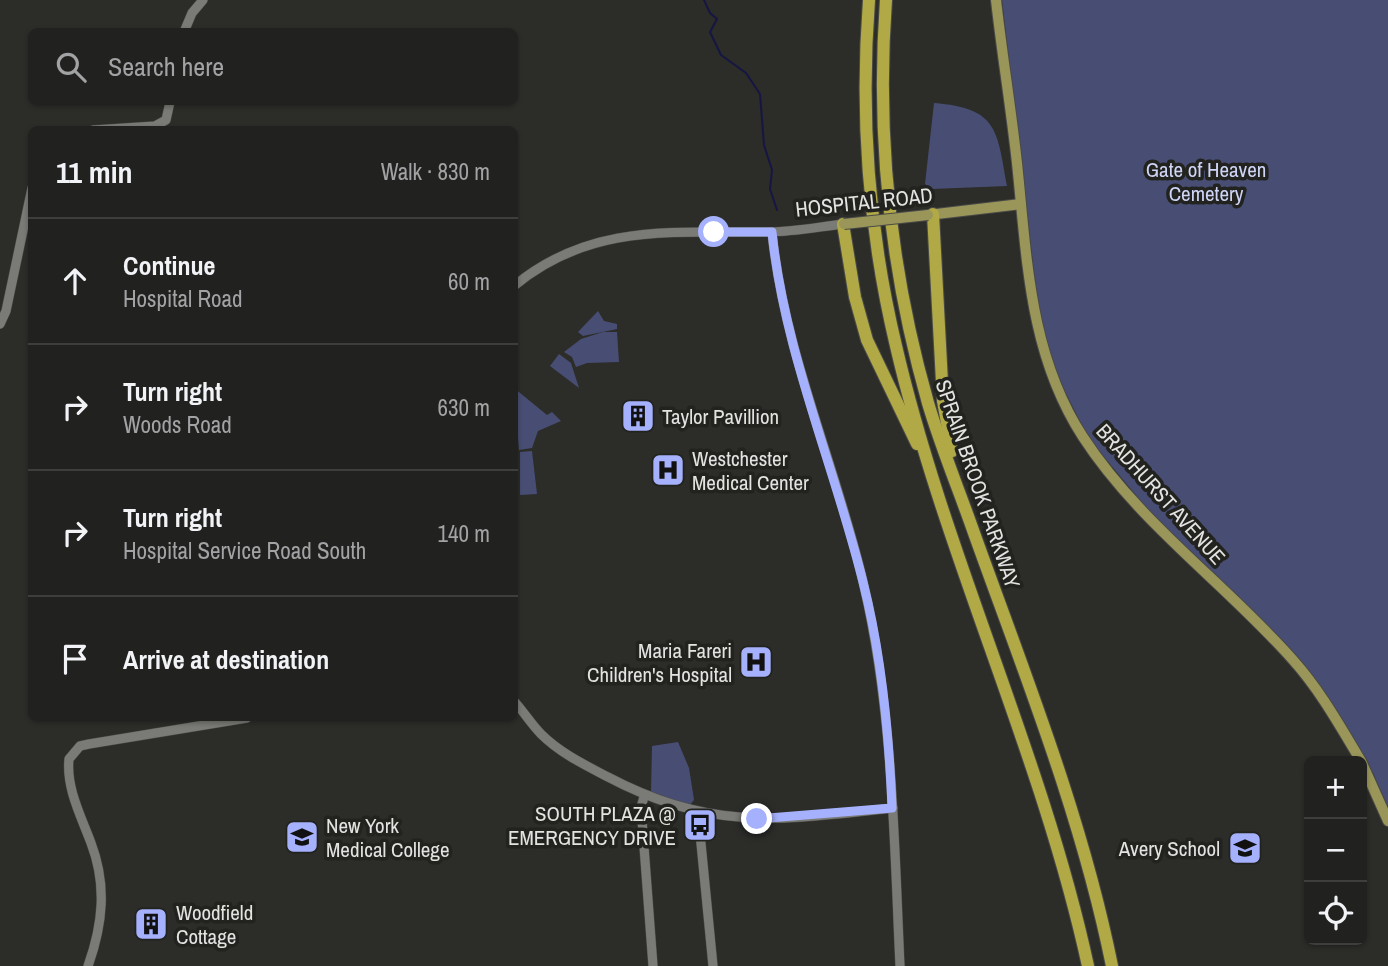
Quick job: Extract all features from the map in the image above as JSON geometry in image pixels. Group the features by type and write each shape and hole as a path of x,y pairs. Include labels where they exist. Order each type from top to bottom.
{"highway":[{"name":"SPRAIN BROOK PARKWAY","path":"869,0 866,122 878,256 900,365 935,480 1052,829 1088,966"},
{"name":"SPRAIN BROOK PARKWAY","path":"886,0 883,118 895,251 922,382 1069,801 1112,966"},
{"path":"931,214 943,401 961,496"},
{"path":"843,224 855,298 867,340 935,480"}],"main road":[{"name":"BRADHURST AVENUE","path":"996,0 1031,299 1039,340 1072,419 1098,458 1172,540 1296,663 1324,701 1357,756"},
{"name":"HOSPITAL ROAD","path":"843,224 1021,204"},
{"name":"BRADHURST AVENUE","path":"1367,775 1388,821"}],"street":[{"path":"185,28 187,21 203,0"},
{"path":"155,126 166,120 169,105"},
{"path":"0,324 6,311 28,207"},
{"name":"HOSPITAL ROAD","path":"518,283 549,261 575,248 614,237 653,232 772,232 843,224"},
{"path":"772,232 789,326 854,548 872,621 888,726 900,966"},
{"path":"518,706 542,734 580,762 644,797 698,813 757,819 892,808"},
{"path":"88,966 101,920 101,878 72,792 69,759 80,746 229,721"},
{"path":"644,797 640,807 653,966"},
{"path":"698,813 713,966"}],"green space":[{"name":"Gate of Heaven Cemetery","path":"1002,0 1388,0 1388,808 1367,763 1367,756 1363,756 1323,690 1145,506 1089,439 1055,372 1040,323"},
{"path":"934,103 971,110 991,125 1000,150 1007,186 932,189 925,184"},
{"path":"598,311 604,321 617,324 617,329 583,336 578,332"},
{"path":"603,332 617,332 619,362 587,363 576,367 572,357 564,352 581,339"},
{"path":"559,354 571,363 579,388 550,366"},
{"path":"518,391 547,415 552,412 561,421 538,431 532,448 519,450"},
{"path":"532,451 537,494 520,495 520,452"},
{"path":"678,742 689,768 694,800 689,806 651,792 652,746"}],"waterway":[{"path":"704,0 710,13 717,19 710,32 721,55 746,73 760,94 764,145 772,170 770,189 777,210"}],"place":[{"name":"Taylor Pavillion","path":"638,416"},
{"name":"Westchester Medical Center","path":"668,470"},
{"name":"Maria Fareri Children's Hospital","path":"756,662"},
{"name":"SOUTH PLAZA @ EMERGENCY DRIVE","path":"700,825"},
{"name":"New York Medical College","path":"302,837"},
{"name":"Avery School","path":"1245,848"},
{"name":"Woodfield Cottage","path":"151,924"}],"route":[{"path":"714,232 772,232 789,326 864,584 888,726 892,808 757,819"}]}
